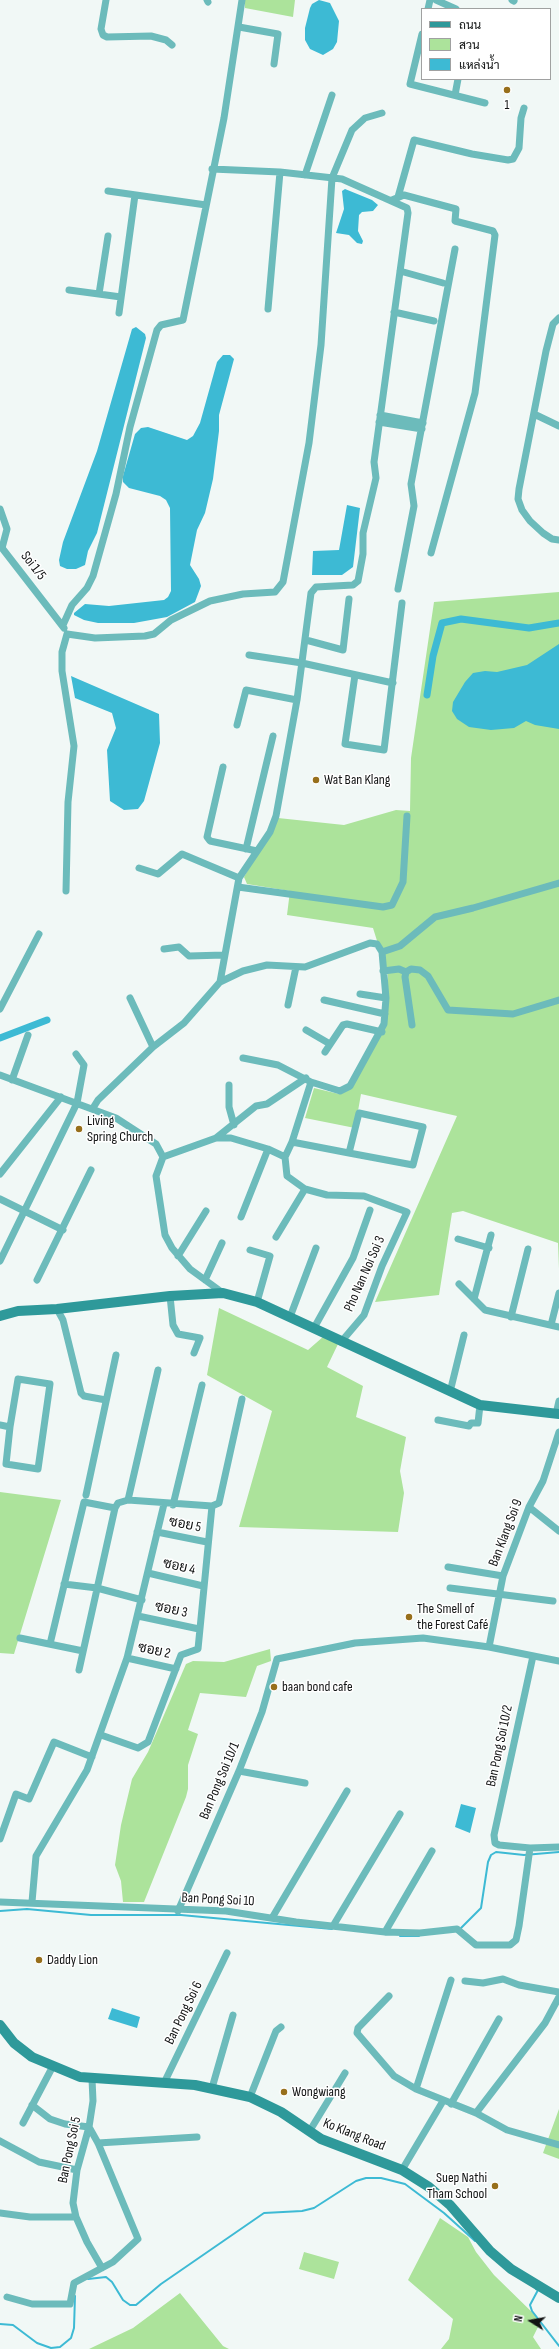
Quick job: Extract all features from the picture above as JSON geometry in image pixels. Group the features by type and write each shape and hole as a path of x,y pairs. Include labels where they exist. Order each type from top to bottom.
{"street":[{"path":"106,0 101,29 103,35 107,37 151,36 166,40 172,46"},
{"path":"63,625 72,605 87,588 93,576 116,494 130,427 157,330 161,325 183,320 212,169 224,118 242,0"},
{"path":"436,0 454,8"},
{"path":"239,27 278,34 274,64"},
{"path":"421,38 410,84 485,102"},
{"path":"455,95 458,80"},
{"path":"305,175 332,94"},
{"path":"395,199 414,140 467,153 508,160 513,159 519,148 521,118 524,108"},
{"path":"66,891 68,802 74,746 62,671 62,652 66,634 95,638 150,635 171,620 210,601 243,594 275,592 283,582 309,443 320,352 332,178 352,130 365,118 382,112"},
{"path":"212,169 280,172 342,179 395,199 407,208"},
{"path":"268,309 280,172"},
{"path":"108,191 206,205"},
{"path":"119,313 135,195"},
{"path":"395,199 404,195 456,209 455,220 493,231 495,235 475,393 431,553"},
{"path":"220,982 239,878 270,832 276,816 297,700 313,589 353,586 360,574 363,533 376,478 374,462 408,213 407,208 410,196"},
{"path":"99,294 108,236"},
{"path":"398,589 414,506 411,484 455,249"},
{"path":"400,271 443,283"},
{"path":"69,290 121,297"},
{"path":"394,312 434,321"},
{"path":"559,318 553,324 518,489 518,499 522,510 530,521 542,533 552,539 559,540"},
{"path":"534,414 559,426"},
{"path":"380,418 422,426"},
{"name":"Soi 1/5","path":"0,508 7,529 2,548 63,625 66,634"},
{"path":"306,640 343,650 349,599"},
{"path":"355,675 345,744 384,750 402,603"},
{"path":"249,655 302,663 393,684"},
{"path":"237,725 246,690 297,700"},
{"path":"246,849 273,736"},
{"path":"223,767 207,837 210,841 257,852"},
{"path":"238,887 383,907 392,905 404,882 407,816"},
{"path":"139,868 158,874 179,855 184,855 239,878"},
{"path":"382,952 400,946 435,917 473,908 559,883"},
{"path":"0,1009 39,934"},
{"path":"93,1108 98,1100 154,1047 184,1022 220,982 243,971 267,965 296,967 330,959 370,943 377,944 382,952 386,998 382,1032 350,1086 340,1091 308,1080 278,1065 243,1058"},
{"path":"164,949 179,947 189,956 224,955"},
{"path":"288,1005 296,967"},
{"path":"384,971 399,969 406,972 416,969 424,972 446,1008 452,1010 513,1014 559,1000"},
{"path":"406,972 405,977 412,1025"},
{"path":"360,994 386,998"},
{"path":"130,998 154,1047"},
{"path":"324,1000 385,1014"},
{"path":"326,1052 343,1024 382,1032"},
{"path":"306,1030 330,1044"},
{"path":"12,1080 28,1035"},
{"path":"0,1261 77,1103 84,1065 76,1054"},
{"path":"0,1075 93,1108 116,1118 140,1132 156,1144 163,1157 156,1176 165,1235 178,1256 190,1269 223,1293"},
{"path":"163,1157 216,1138 256,1106 267,1104 308,1080"},
{"path":"276,1237 306,1189 288,1176 285,1157 292,1142 308,1080"},
{"path":"229,1085 229,1107 234,1125"},
{"path":"0,1174 61,1097"},
{"path":"292,1142 349,1153 414,1165 423,1127 359,1113 349,1153"},
{"path":"216,1138 231,1138 268,1149 285,1157"},
{"path":"241,1217 268,1149"},
{"path":"37,1280 91,1170"},
{"name":"Pho Nan Noi Soi 3","path":"306,1189 327,1195 364,1196 407,1212 382,1266 364,1315 341,1342"},
{"path":"0,1199 62,1230"},
{"path":"314,1328 354,1258 370,1210"},
{"path":"178,1256 206,1211"},
{"path":"474,1299 491,1235"},
{"path":"458,1239 488,1248"},
{"path":"205,1280 222,1243"},
{"path":"290,1317 316,1248"},
{"path":"511,1317 528,1249"},
{"path":"250,1250 270,1256 257,1302"},
{"path":"459,1284 485,1310 559,1327"},
{"path":"0,1316 18,1311 57,1309 170,1296 223,1293 257,1302 480,1405 558,1414 559,1401"},
{"path":"550,1325 559,1294"},
{"path":"170,1296 173,1324 178,1334 200,1338 194,1353"},
{"path":"57,1309 63,1320 81,1393 84,1396 106,1400"},
{"path":"450,1392 464,1335"},
{"path":"86,1495 116,1355"},
{"path":"128,1500 158,1370"},
{"path":"18,1379 50,1384 38,1469 6,1464 10,1427 18,1379"},
{"path":"173,1505 202,1385"},
{"path":"79,1670 115,1508 118,1503 128,1500 173,1505 212,1506 219,1503 242,1399"},
{"path":"438,1420 468,1426 471,1423 478,1423 480,1405"},
{"path":"0,1425 10,1427"},
{"name":"Ban Klang Soi 9","path":"489,1647 503,1576 529,1507 543,1481 559,1432"},
{"path":"50,1644 84,1502 115,1508"},
{"path":"32,1902 36,1856 87,1770 101,1735 127,1658 164,1504"},
{"path":"101,1735 138,1748 148,1742 181,1655 198,1649 212,1506"},
{"path":"529,1507 559,1531"},
{"name":"ซอย 5","path":"157,1532 208,1542"},
{"path":"448,1567 503,1576"},
{"name":"ซอย 4","path":"148,1572 204,1586"},
{"path":"64,1584 97,1588 142,1600"},
{"path":"450,1588 553,1601"},
{"name":"ซอย 3","path":"138,1616 200,1629"},
{"path":"20,1638 83,1650"},
{"name":"Ban Pong Soi 10/1","path":"178,1910 239,1771 262,1712 277,1659 355,1644 423,1638 489,1647"},
{"path":"489,1647 559,1661"},
{"name":"Ban Pong Soi 10/2","path":"529,1853 495,1843 494,1835 533,1656"},
{"name":"ซอย 2","path":"127,1658 176,1669"},
{"path":"0,1839 16,1794 29,1799 54,1742 92,1757"},
{"path":"239,1771 305,1783"},
{"path":"272,1918 348,1791"},
{"path":"333,1926 400,1814"},
{"path":"529,1853 559,1847"},
{"path":"385,1932 432,1852"},
{"name":"Ban Pong Soi 10","path":"0,1902 32,1902 178,1910 226,1911 385,1932 420,1933 459,1930 476,1945 514,1943 529,1853"},
{"name":"Ban Pong Soi 6","path":"164,2083 227,1953"},
{"path":"465,1980 483,1982 503,1978 519,1985 559,1992"},
{"path":"416,2089 451,1980"},
{"path":"388,1996 358,2028 357,2033 394,2076 416,2089 476,2113 507,2130 559,2145"},
{"path":"476,2113 545,2023 559,1997"},
{"path":"212,2088 232,2015"},
{"path":"451,2104 499,2019"},
{"name":"Ko Klang Road","path":"0,2025 14,2043 24,2051 53,2066 80,2077 212,2088 250,2097 281,2112 309,2132 337,2146 402,2170 429,2187 450,2205 490,2250 511,2268 559,2298"},
{"path":"250,2097 276,2031 281,2027"},
{"path":"23,2123 53,2066"},
{"path":"309,2132 345,2073"},
{"name":"Ban Pong Soi 5","path":"92,2079 93,2101 89,2127 77,2170 73,2204 76,2217 102,2268"},
{"path":"402,2170 443,2101"},
{"path":"7,2297 32,2304 70,2304 74,2283 113,2262 138,2239 98,2143 89,2127 65,2124 50,2119 32,2105"},
{"path":"98,2143 197,2137"},
{"path":"0,2140 39,2162 77,2170"},
{"path":"0,2213 30,2217 76,2217"}],"green space":[{"path":"245,0 295,0 293,17 245,8"},
{"path":"559,592 559,1269 558,1243 463,1211 452,1213 439,1295 375,1302 457,1116 361,1094 355,1128 305,1118 314,1088 339,1094 353,1086 385,1024 388,976 373,928 287,915 290,891 247,884 244,877 278,818 344,825 396,810 410,811 411,758 434,602"},
{"path":"219,1308 308,1350 324,1336 338,1344 327,1367 363,1386 356,1417 406,1437 400,1471 404,1493 398,1532 239,1527 272,1411 207,1375"},
{"path":"0,1492 61,1500 14,1654 0,1653"},
{"path":"270,1649 271,1661 257,1666 246,1697 200,1693 188,1730 198,1734 188,1765 188,1789 186,1797 144,1902 123,1902 121,1881 115,1865 121,1825 132,1779 148,1752 186,1664 193,1661 224,1662"},
{"path":"559,2109 559,2159 543,2153"},
{"path":"440,2218 468,2237 476,2252 494,2275 539,2319 539,2325 533,2337 541,2349 441,2349 449,2339 453,2319 408,2280"},
{"path":"304,2252 339,2262 334,2279 299,2269"},
{"path":"180,2293 223,2346 229,2349 89,2349 133,2328"}],"water":[{"path":"319,0 330,3 339,21 337,42 333,49 323,55 310,49 305,40 305,28 310,8 312,4"},
{"path":"345,189 372,200 378,205 373,211 362,212 359,215 358,231 363,241 362,244 357,243 349,235 336,233 344,209 342,191"},
{"path":"136,327 145,334 146,338 97,533 88,551 85,565 76,569 67,569 60,566 59,560 63,542 97,451 132,329"},
{"path":"223,355 230,355 234,359 219,415 219,431 213,479 205,513 197,530 190,565 199,579 201,586 195,602 167,617 134,623 98,623 84,620 74,615 74,613 85,604 109,606 164,600 168,597 171,591 170,508 166,500 160,496 129,488 123,482 123,476 135,434 141,428 148,427 187,440 193,436 200,423 217,362"},
{"path":"347,505 360,508 353,567 342,575 312,575 313,551 339,550"},
{"path":"559,644 559,729 535,725 526,721 514,728 491,730 469,727 457,719 452,711 453,702 465,682 473,673 485,671 497,672 527,665"},
{"path":"71,676 159,714 160,743 144,801 138,809 124,810 110,801 107,750 116,728 112,713 75,698"},
{"path":"461,1804 476,1808 470,1833 455,1827"},
{"path":"112,2008 140,2017 137,2028 108,2019"}],"waterway":[{"path":"427,695 433,656 442,623 461,619 529,628 559,623"},
{"path":"0,1038 47,1020"},
{"path":"460,1929 481,1908 488,1862 491,1855 496,1852 524,1855 559,1852"},
{"path":"0,1911 27,1909 91,1915 181,1915 332,1929"},
{"path":"400,1936 419,1936"},
{"path":"88,2279 106,2277 112,2282 123,2300 130,2305 136,2305 161,2284 264,2213 302,2211 314,2208 356,2181 366,2178 381,2178 405,2184 444,2213 475,2241"},
{"path":"536,2289 538,2290 530,2305 532,2311 559,2346"},
{"path":"0,2324 13,2325 37,2343 51,2348 60,2347 71,2338 74,2328 75,2296"}],"place":[{"name":"1","path":"507,90"},
{"name":"Wat Ban Klang","path":"316,780"},
{"name":"Living Spring Church","path":"79,1129"},
{"name":"The Smell of the Forest Café","path":"409,1617"},
{"name":"baan bond cafe","path":"274,1687"},
{"name":"Daddy Lion","path":"39,1960"},
{"name":"Wongwiang","path":"284,2092"},
{"name":"Suep Nathi Tham School","path":"495,2186"}]}
